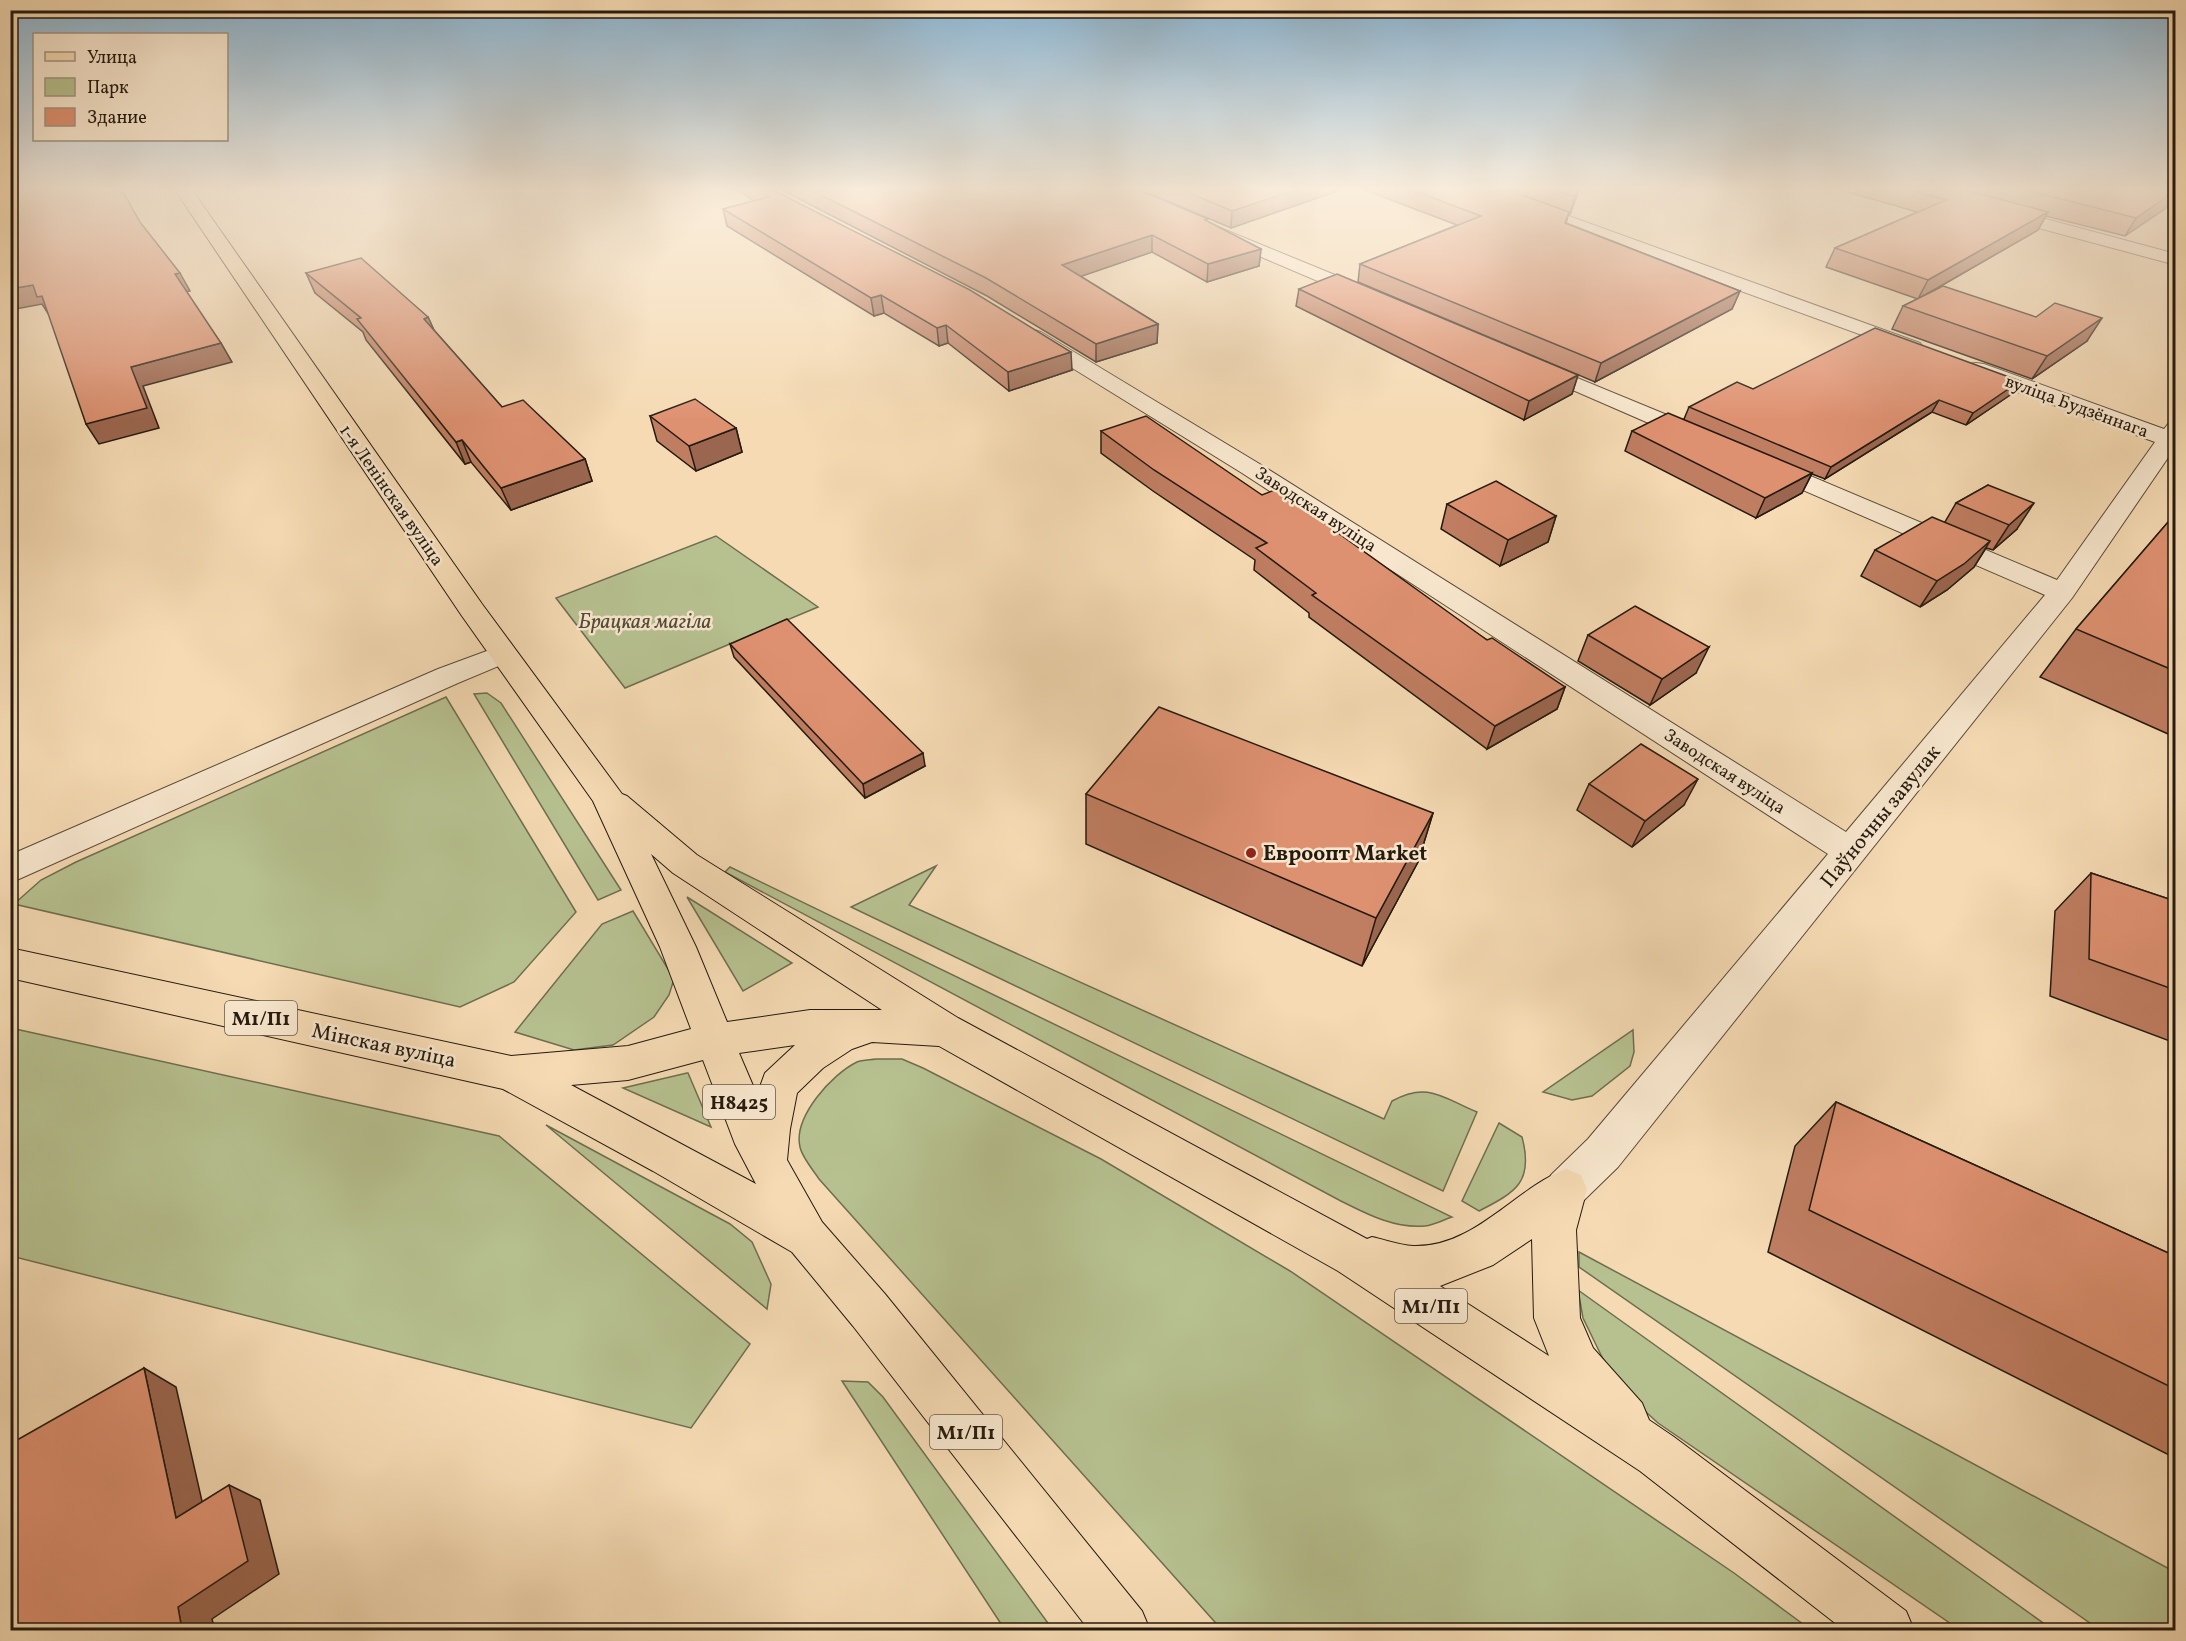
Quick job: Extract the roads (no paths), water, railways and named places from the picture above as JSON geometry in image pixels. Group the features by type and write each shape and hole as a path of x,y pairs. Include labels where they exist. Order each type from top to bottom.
{"main road":[{"name":"1-я Ленінская вуліца","path":"236,267 503,654 607,797"},
{"name":"Н8425","path":"607,797 685,864 944,1030"},
{"name":"Н8425","path":"607,797 678,947 756,1144 766,1163"},
{"name":"Мінская вуліца","path":"10,963 511,1073"},
{"name":"М1/П1","path":"511,1073 628,1063 714,1040 810,1026 874,1026 944,1030 1354,1256 1657,1454 1887,1630"},
{"path":"807,1237 766,1163 768,1129 779,1085 808,1056 841,1036 874,1026"},
{"name":"М1/П1","path":"511,1073 668,1157 807,1237 869,1310 1123,1630"},
{"path":"1354,1256 1416,1269 1459,1260 1505,1232 1566,1189"},
{"path":"1566,1189 1554,1230 1557,1318 1576,1365 1657,1454"}],"street":[{"path":"1300,267 1383,302"},
{"path":"1691,267 1930,353"},
{"name":"Заводская вуліца","path":"1010,321 1251,468 1851,852"},
{"path":"1514,358 1712,442"},
{"name":"вуліца Будзённага","path":"1953,361 2171,434"},
{"name":"Паўночны завулак","path":"1566,1189 1603,1153 2062,592 2171,434"},
{"path":"1744,456 2062,592"},
{"path":"10,870 448,676 503,654"}],"place":[{"name":"Евроопт Market","path":"1251,853"}],"park label":[{"name":"Брацкая магіла","path":"645,621"}]}
